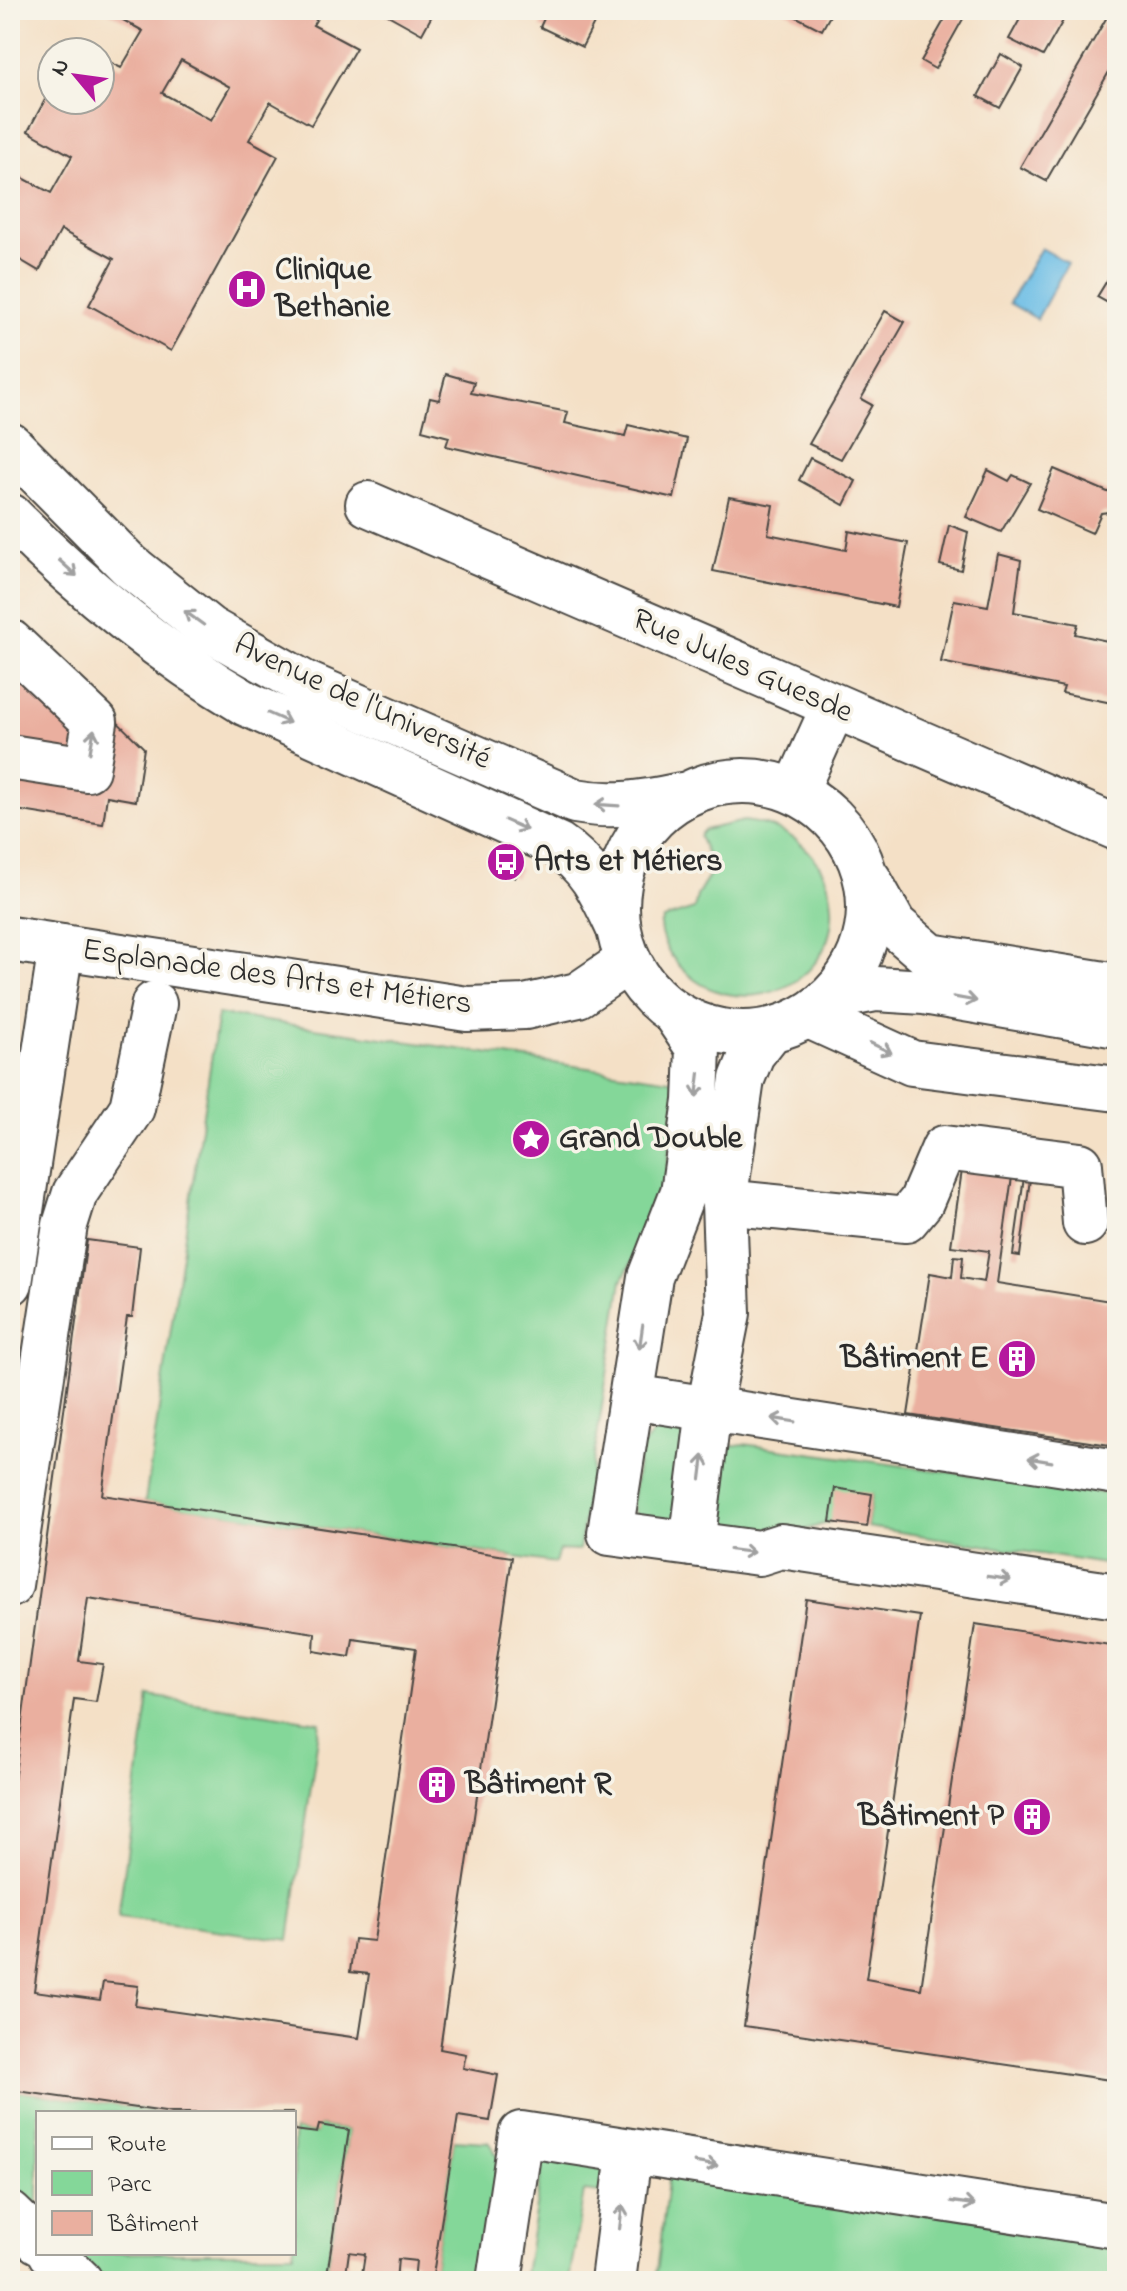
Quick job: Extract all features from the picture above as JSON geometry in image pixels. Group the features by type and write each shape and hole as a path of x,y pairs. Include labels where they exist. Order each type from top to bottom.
{"street":[{"name":"Avenue de l'Université","path":"10,445 129,565 168,599 209,629 304,683 575,801 632,806 683,794"},
{"name":"Rue Jules Guesde","path":"368,504 833,708 1117,828"},
{"name":"Avenue de l'Université","path":"10,516 124,618 218,687 247,704 558,845 580,860 595,879 623,943"},
{"path":"10,642 95,722 87,769 10,757"},
{"path":"796,790 833,708"},
{"path":"1117,986 930,956 894,925 878,901 852,839 827,810 796,790 759,780 720,782 683,794 653,818 630,849 618,886 623,943 648,991 675,1014 705,1028 737,1034 790,1024 845,995 876,989 924,992 1117,1025"},
{"path":"692,1544 709,1409 728,1313 724,1202 742,1079 752,1054 840,989 861,954 870,914 867,874"},
{"name":"Esplanade des Arts et Métiers","path":"10,939 467,1009 525,1007 578,995 623,943"},
{"path":"10,1283 61,947"},
{"path":"10,1585 65,1225 75,1193 132,1108 154,1004"},
{"path":"675,1014 698,1048 700,1072 683,1192 650,1277 610,1533 759,1553 781,1546 1117,1596"},
{"path":"790,1024 912,1063 1117,1089"},
{"path":"724,1202 906,1220 921,1202 944,1148 1080,1165 1085,1223"},
{"path":"632,1397 1117,1472"},
{"path":"499,2281 521,2134 1117,2226"},
{"path":"613,2281 629,2153"},
{"path":"10,2214 36,2239"},
{"path":"53,2255 80,2281"}],"green space":[{"path":"744,821 781,831 808,851 825,877 832,906 829,936 815,963 792,983 750,996 717,991 695,980 672,956 660,925 663,919 694,909 697,896 713,869 699,836 704,830"},
{"path":"218,1014 677,1081 663,1204 622,1280 579,1551 559,1550 555,1563 145,1502"},
{"path":"676,1429 685,1437 679,1521 637,1520 632,1503 640,1449 656,1430"},
{"path":"743,1444 1117,1495 1117,1566 867,1527 872,1494 830,1522 786,1536 723,1536 714,1523 724,1456 731,1446"},
{"path":"149,1696 320,1722 289,1940 118,1917"},
{"path":"10,2090 158,2111 36,2111 36,2215 10,2189"},
{"path":"319,2125 349,2130 326,2281 101,2281 75,2255 296,2255 296,2130 316,2133"},
{"path":"454,2140 488,2142 503,2163 485,2281 432,2281"},
{"path":"551,2152 606,2160 610,2194 584,2191 569,2281 524,2281 543,2163"},
{"path":"670,2164 1117,2226 1117,2281 656,2281"}],"water":[{"path":"1041,248 1068,263 1037,319 1009,303"}],"building":[{"path":"105,10 322,10 313,25 356,48 311,125 270,102 249,140 278,156 171,351 89,305 114,259 61,230 39,271 10,254 10,171 51,193 72,156 28,131 36,116 116,116 116,65 121,68 143,31","holes":["181,60 230,87 211,120 162,93"]},
{"path":"379,10 435,10 422,34"},
{"path":"548,10 601,10 582,47 540,27"},
{"path":"783,10 833,10 822,30"},
{"path":"950,10 968,10 935,69 921,61"},
{"path":"1025,10 1069,10 1043,56 1009,39"},
{"path":"1111,10 1117,10 1117,58 1046,181 1020,167"},
{"path":"1001,54 1023,67 1000,108 978,96"},
{"path":"1111,274 1117,278 1117,308 1097,297"},
{"path":"885,311 905,322 861,399 872,405 841,459 809,444"},
{"path":"446,374 474,382 471,393 568,412 565,423 625,436 628,425 687,439 674,498 446,446 449,437 422,430 430,398 439,400"},
{"path":"810,458 856,481 844,505 799,480"},
{"path":"1054,469 1117,496 1117,511 1101,513 1092,533 1037,509"},
{"path":"988,470 1009,481 1013,475 1030,483 1001,532 966,517"},
{"path":"729,497 773,505 768,534 846,550 849,531 908,543 896,607 713,571"},
{"path":"949,525 968,532 961,570 940,565"},
{"path":"998,554 1021,560 1014,612 1078,624 1075,634 1117,643 1117,704 1062,693 1064,687 941,662 954,600 988,606"},
{"path":"10,617 144,748 136,801 107,796 103,824 10,809"},
{"path":"498,858 520,869 515,878 494,867"},
{"name":"Bâtiment E","path":"962,1170 1013,1170 997,1283 1117,1302 1117,1446 908,1415 930,1273 952,1277 954,1256 963,1257 961,1278 984,1282 989,1251 951,1246"},
{"path":"1024,1177 1030,1179 1020,1256 1013,1255"},
{"name":"Bâtiment R","path":"87,1240 140,1247 132,1317 127,1317 102,1495 512,1557 440,2049 466,2054 463,2068 498,2075 490,2121 458,2116 432,2281 414,2281 416,2261 398,2259 396,2281 361,2281 365,2254 349,2252 345,2281 326,2281 349,2130 319,2125 317,2133 296,2130 296,2111 158,2111 10,2090 10,1811","holes":["88,1598 315,1633 314,1651 350,1657 353,1639 416,1648 374,1941 354,1939 350,1972 369,1974 359,2038 135,2006 138,1986 103,1982 100,2000 34,1991 74,1699 96,1702 103,1664 79,1661"]},
{"path":"835,1488 872,1494 867,1527 830,1522"},
{"name":"Bâtiment P","path":"806,1599 920,1616 866,1979 921,1989 975,1624 1117,1646 1117,2081 744,2026"}],"place":[{"name":"Clinique Bethanie","path":"247,289"},
{"name":"Arts et Métiers","path":"506,862"},
{"name":"Grand Double","path":"531,1139"},
{"name":"Bâtiment E","path":"1017,1359"},
{"name":"Bâtiment R","path":"437,1785"},
{"name":"Bâtiment P","path":"1032,1817"}]}
